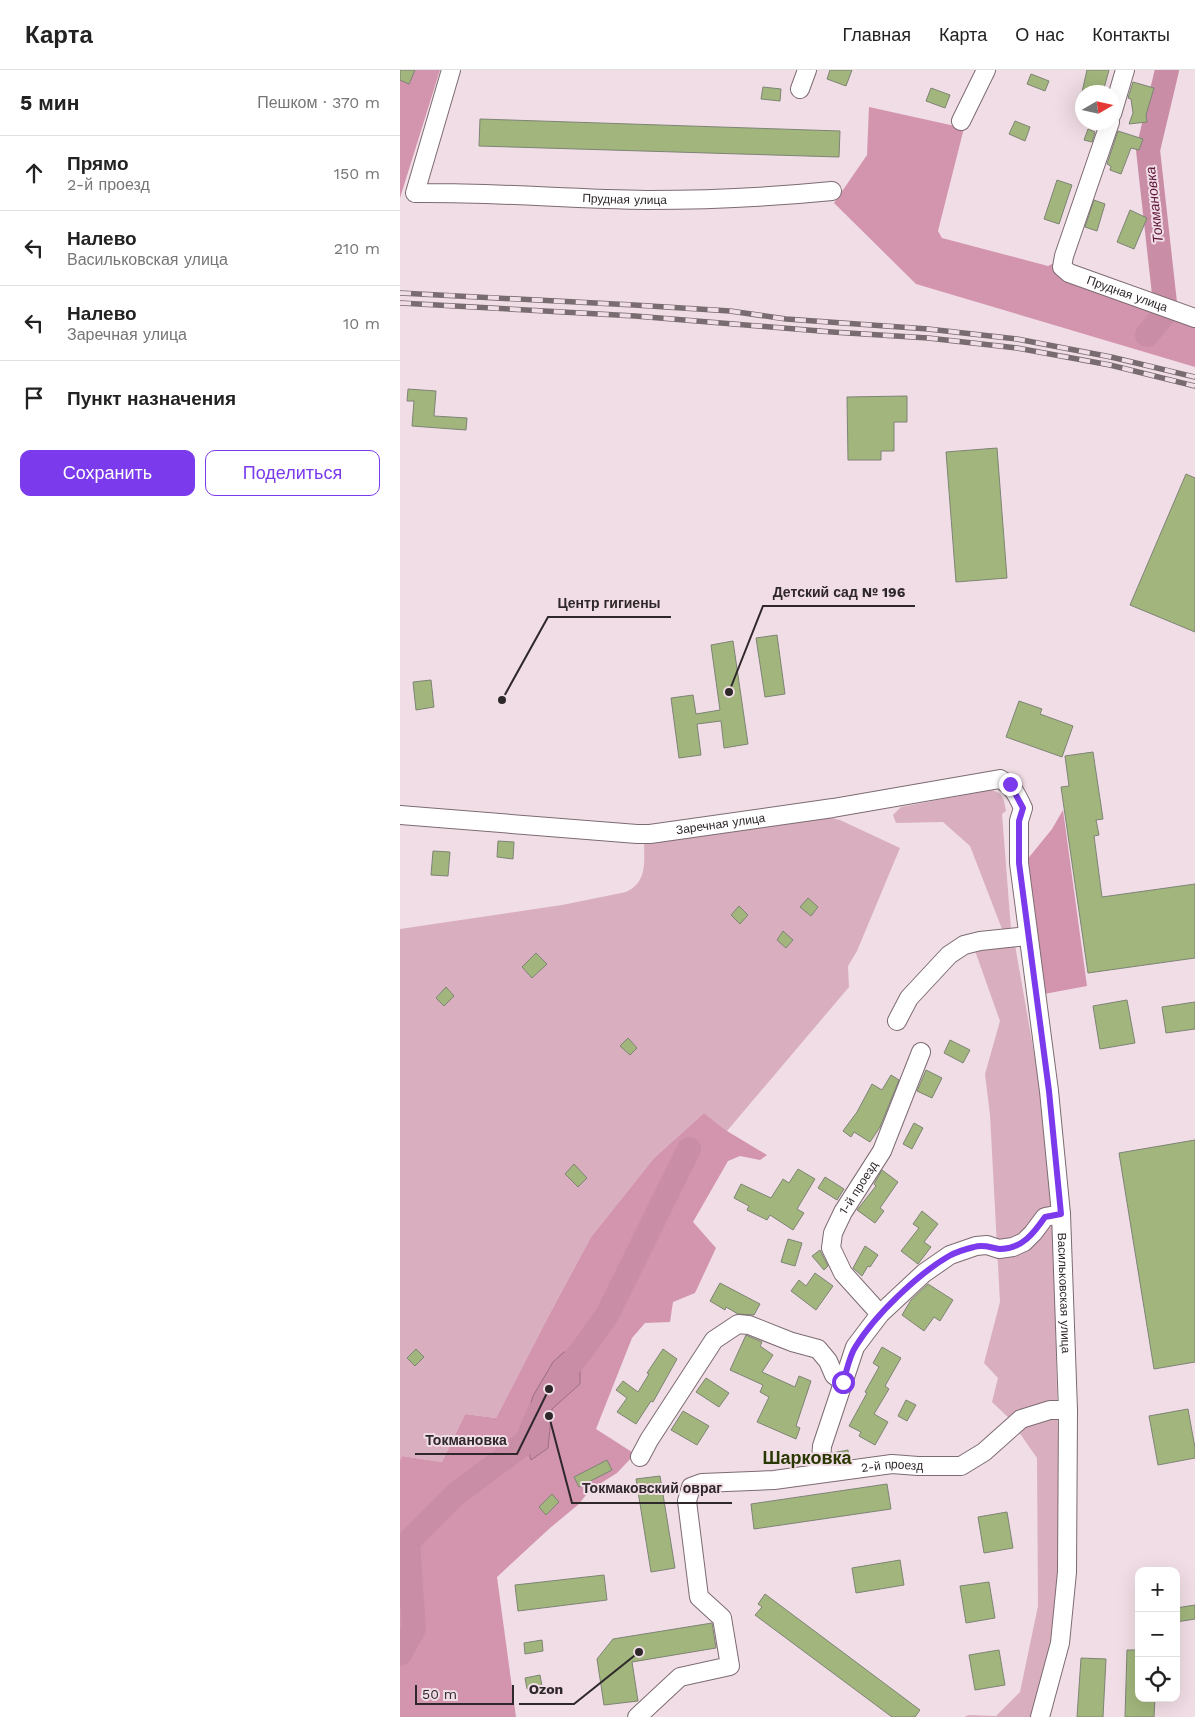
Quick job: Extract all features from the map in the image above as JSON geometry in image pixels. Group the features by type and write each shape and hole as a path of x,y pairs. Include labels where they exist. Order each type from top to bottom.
{"street":[{"name":"Прудная улица","path":"451,70 415,193 462,192 647,200 790,195 832,191"},
{"path":"800,90 807,70"},
{"path":"961,121 986,70"},
{"path":"1120,87 1125,70"},
{"name":"Прудная улица","path":"1107,130 1062,266 1069,273 1195,318"},
{"name":"Заречная улица","path":"400,815 650,834 833,808 1000,779 1010,784 1023,808"},
{"name":"Васильковская улица","path":"1023,808 1019,821 1019,863 1027,936 1049,1091 1061,1214 1068,1410 1067,1572 1060,1643 1040,1717"},
{"path":"897,1021 909,998 956,950 964,945 980,941 1027,936"},
{"name":"1-й проезд","path":"880,1314 843,1273 831,1248 833,1233 843,1212 882,1151 920,1052"},
{"path":"820,1473 822,1446 855,1347 880,1314 924,1273 950,1255 976,1246 987,1245 1000,1249 1024,1242 1045,1217 1061,1214"},
{"path":"640,1457 648,1440 714,1340 738,1324 749,1325 792,1342 818,1349 828,1361 834,1375 843,1382"},
{"name":"2-й проезд","path":"637,1717 680,1677 730,1666 722,1618 699,1597 687,1501 690,1488 702,1484 774,1480 892,1464 961,1466 984,1452 1021,1419 1050,1410 1068,1410"}],"shaded area":[{"path":"400,70 440,70 400,198"},
{"path":"869,107 964,128 938,231 942,238 1048,266 1054,263 1069,265 1195,311 1195,367 916,284 834,203 867,155"},
{"path":"991,790 1002,797 1006,811 1002,814 1011,929 1002,929 970,846 943,822 896,823 893,815 901,807"},
{"path":"1063,810 1087,986 1044,994 1026,861 1052,829"},
{"path":"823,816 840,820 900,848 857,951 848,966 849,987 727,1131 704,1113 654,1158 591,1237 496,1418 465,1414 442,1462 402,1456 400,1460 400,929 562,905 626,892 638,883 641,877 644,863 644,840"},
{"path":"1015,945 1040,1087 1053,1222 1060,1572 1056,1643 1033,1717 964,1717 969,1715 996,1716 1020,1692 1038,1606 1037,1458 1010,1419 992,1402 998,1378 984,1363 1000,1302 990,1115 985,1074 1000,1021 974,948"},
{"path":"704,1113 727,1131 767,1155 760,1160 740,1156 728,1161 693,1222 716,1248 695,1293 673,1302 670,1322 645,1323 632,1338 596,1429 635,1454 617,1473 590,1490 579,1504 497,1577 516,1717 400,1717 400,1460 402,1456 442,1462 465,1414 496,1418 591,1237 654,1158"},
{"path":"564,1352 580,1353 580,1384 552,1409 548,1448 531,1460 523,1433 533,1396 553,1362"}],"building":[{"path":"400,70 415,70 409,84 400,80"},
{"path":"830,70 852,70 846,86 827,79"},
{"path":"1087,70 1109,70 1105,85 1084,85"},
{"path":"1031,74 1049,81 1045,91 1027,84"},
{"path":"1133,82 1154,88 1146,115 1147,122 1129,124 1133,113 1131,99 1128,98"},
{"path":"763,87 781,89 780,101 761,99"},
{"path":"931,88 950,95 945,108 926,101"},
{"path":"480,119 840,131 839,157 479,146"},
{"path":"1015,121 1030,127 1025,141 1009,134"},
{"path":"1088,130 1095,132 1092,142 1084,140"},
{"path":"1118,131 1143,139 1139,150 1131,148 1121,174 1110,170 1111,166 1107,164"},
{"path":"1057,180 1072,185 1059,224 1044,219"},
{"path":"1094,200 1105,204 1097,231 1085,227"},
{"path":"1130,210 1147,218 1134,249 1117,242"},
{"path":"408,389 436,391 434,416 467,418 466,430 412,426 414,401 407,401"},
{"path":"907,396 907,422 894,422 894,451 881,451 881,460 848,460 847,397"},
{"path":"997,448 1007,578 956,582 946,452"},
{"path":"1186,474 1195,478 1195,632 1130,605"},
{"path":"777,635 785,694 765,697 756,638"},
{"path":"733,641 748,744 724,748 721,721 697,724 701,755 679,758 671,698 693,695 696,714 720,710 711,645"},
{"path":"431,680 434,707 416,710 413,682"},
{"path":"1019,701 1042,709 1040,714 1073,726 1062,757 1006,737"},
{"path":"1093,752 1103,819 1096,820 1099,835 1094,836 1102,897 1195,884 1195,958 1088,973 1061,787 1069,786 1065,756"},
{"path":"498,841 514,842 513,859 497,857"},
{"path":"433,851 450,852 448,876 431,875"},
{"path":"808,898 818,907 811,916 800,907"},
{"path":"739,906 748,915 740,924 731,915"},
{"path":"783,931 793,940 786,948 777,940"},
{"path":"536,953 547,964 532,978 522,967"},
{"path":"446,987 454,996 444,1006 436,998"},
{"path":"1127,1000 1135,1043 1100,1049 1093,1006"},
{"path":"1195,1002 1195,1029 1166,1033 1162,1007"},
{"path":"628,1038 637,1048 630,1055 620,1046"},
{"path":"950,1040 970,1050 963,1063 944,1053"},
{"path":"926,1070 942,1078 932,1098 917,1091"},
{"path":"891,1075 899,1080 880,1127 870,1142 854,1132 851,1137 843,1131 857,1112 872,1084 882,1090"},
{"path":"914,1123 923,1128 912,1149 903,1144"},
{"path":"1195,1140 1195,1362 1154,1369 1119,1153"},
{"path":"574,1164 587,1178 578,1187 565,1174"},
{"path":"798,1169 815,1179 797,1209 804,1213 793,1230 770,1215 767,1220 747,1210 749,1206 734,1198 741,1184 771,1198 783,1179 789,1183"},
{"path":"882,1170 898,1182 880,1208 884,1211 875,1223 857,1210 876,1186 874,1184"},
{"path":"825,1177 844,1189 837,1200 818,1188"},
{"path":"922,1211 938,1224 924,1242 931,1247 918,1264 901,1251 919,1228 913,1224"},
{"path":"788,1239 802,1243 795,1266 781,1262"},
{"path":"865,1246 878,1255 862,1276 853,1268"},
{"path":"820,1250 828,1266 824,1270 812,1256"},
{"path":"815,1273 833,1286 816,1310 791,1291 799,1280 806,1286"},
{"path":"720,1283 760,1304 754,1315 738,1314 726,1307 725,1310 710,1301"},
{"path":"928,1284 953,1300 940,1321 934,1317 924,1331 902,1315 911,1300"},
{"path":"746,1335 762,1342 760,1346 773,1355 762,1372 795,1387 799,1376 811,1381 796,1426 800,1428 796,1439 757,1422 769,1397 760,1392 763,1385 730,1370"},
{"path":"882,1347 901,1358 885,1386 889,1389 874,1414 888,1422 875,1445 859,1436 861,1432 849,1426 879,1367 873,1363"},
{"path":"416,1349 424,1357 415,1366 407,1358"},
{"path":"663,1349 677,1359 653,1402 651,1401 636,1424 617,1412 627,1398 616,1390 623,1381 638,1392 649,1374 647,1373"},
{"path":"706,1378 729,1393 719,1407 696,1392"},
{"path":"906,1400 916,1405 907,1421 898,1416"},
{"path":"1188,1409 1195,1458 1158,1465 1149,1416"},
{"path":"683,1411 709,1426 697,1445 671,1430"},
{"path":"848,1450 849,1459 832,1461 832,1453"},
{"path":"607,1460 612,1470 579,1487 574,1477"},
{"path":"660,1476 675,1568 651,1572 636,1479"},
{"path":"887,1484 891,1509 754,1529 751,1504"},
{"path":"552,1494 559,1502 546,1515 539,1507"},
{"path":"1007,1512 1013,1548 984,1553 978,1517"},
{"path":"900,1560 904,1585 856,1593 852,1568"},
{"path":"604,1575 607,1600 518,1611 515,1585"},
{"path":"989,1582 995,1618 966,1623 960,1586"},
{"path":"765,1594 920,1710 915,1717 892,1717 755,1615 762,1607 758,1604"},
{"path":"1195,1605 1195,1619 1180,1621 1180,1607"},
{"path":"712,1623 716,1648 632,1662 638,1701 604,1705 597,1659 613,1639"},
{"path":"542,1640 543,1651 525,1654 524,1643"},
{"path":"999,1650 1005,1685 975,1690 969,1655"},
{"path":"1127,1650 1135,1650 1135,1702 1155,1702 1154,1717 1125,1717"},
{"path":"1081,1658 1106,1659 1103,1717 1077,1717"},
{"path":"540,1675 542,1686 527,1689 525,1678"}],"waterway":[{"name":"Токмановка","path":"1147,335 1166,312 1148,150 1167,70"},
{"name":"Токмановка","path":"560,1377 607,1315 689,1149"},
{"name":"Токмановка","path":"400,1654 414,1629 408,1542 456,1494 526,1442 539,1412"}],"railway":[{"path":"400,293 730,311 786,319 928,329 1017,339 1111,357 1195,377"},
{"path":"400,303 635,316 928,338 1017,348 1110,365 1195,386"}],"place":[{"name":"Детский сад № 196","path":"729,692"},
{"name":"Центр гигиены","path":"502,700"},
{"name":"Токмановка","path":"549,1389"},
{"name":"Токмаковский овраг","path":"549,1416"},
{"name":"Ozon","path":"639,1652"}],"district":[{"name":"Шарковка","path":"807,1457"}],"route":[{"path":"843,1382 855,1347 880,1314 924,1273 950,1255 976,1246 987,1245 1000,1249 1024,1242 1034,1233 1045,1217 1061,1214 1049,1091 1027,936 1019,863 1019,821 1023,808 1015,790 1010,784"}]}
